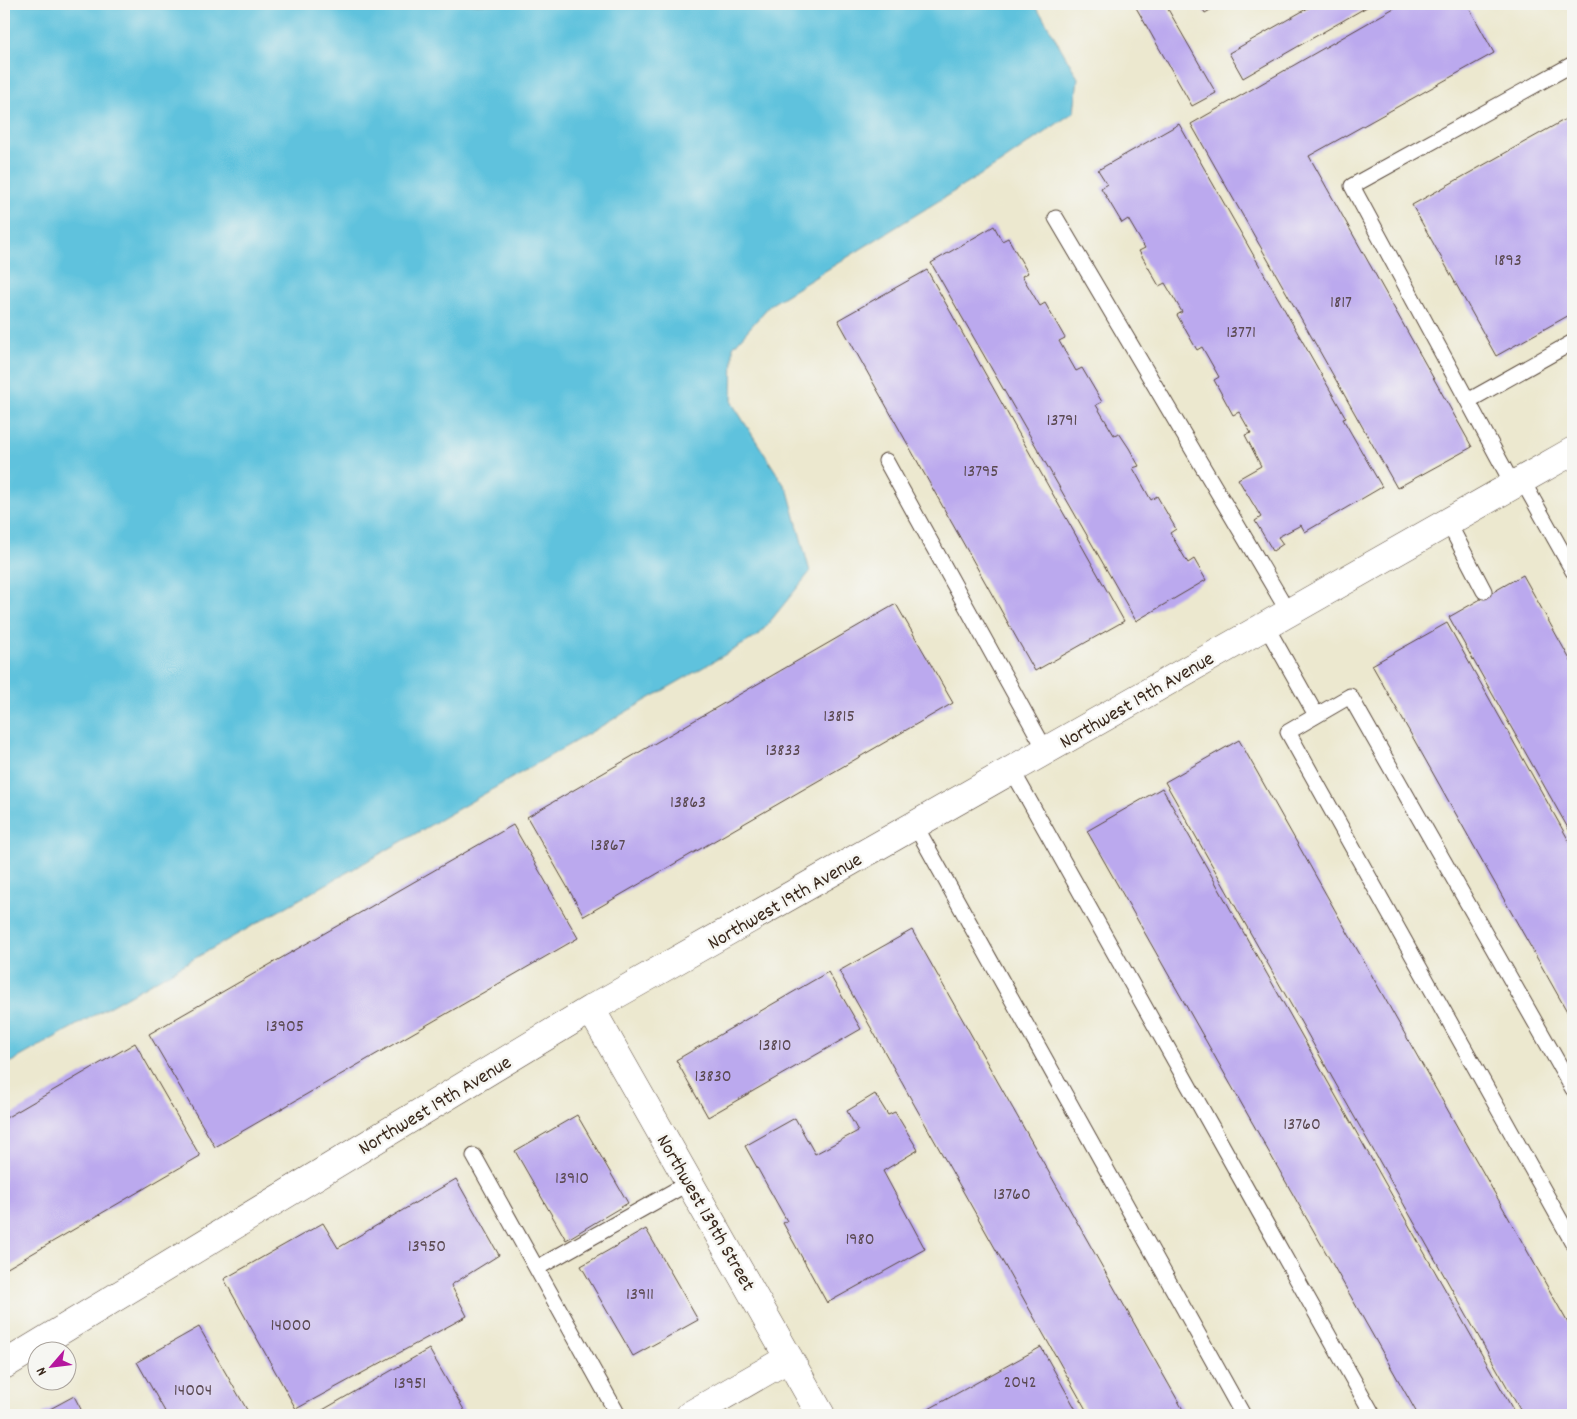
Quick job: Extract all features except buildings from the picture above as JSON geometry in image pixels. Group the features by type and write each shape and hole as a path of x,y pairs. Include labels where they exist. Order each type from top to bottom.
{"street":[{"name":"Northwest 19th Avenue","path":"4,1365 592,1009 1573,451"},
{"name":"Northwest 139th Street","path":"592,1009 821,1415"},
{"path":"690,1415 789,1358"}],"lane":[{"path":"1573,64 1352,186 1468,401 1573,571"},
{"path":"1056,218 1289,613"},
{"path":"1468,401 1573,342"},
{"path":"886,461 1046,751"},
{"path":"1448,522 1484,590"},
{"path":"1266,626 1316,715"},
{"path":"1573,1089 1350,696 1288,732 1573,1242"},
{"path":"1012,770 1373,1415"},
{"path":"915,825 1243,1415"},
{"path":"474,1156 618,1415"},
{"path":"537,1268 690,1182"}],"water":[{"path":"4,4 1033,4 1043,17 1078,78 1074,112 1000,163 770,305 733,347 732,403 788,491 810,572 759,635 408,838 4,1066"}]}
